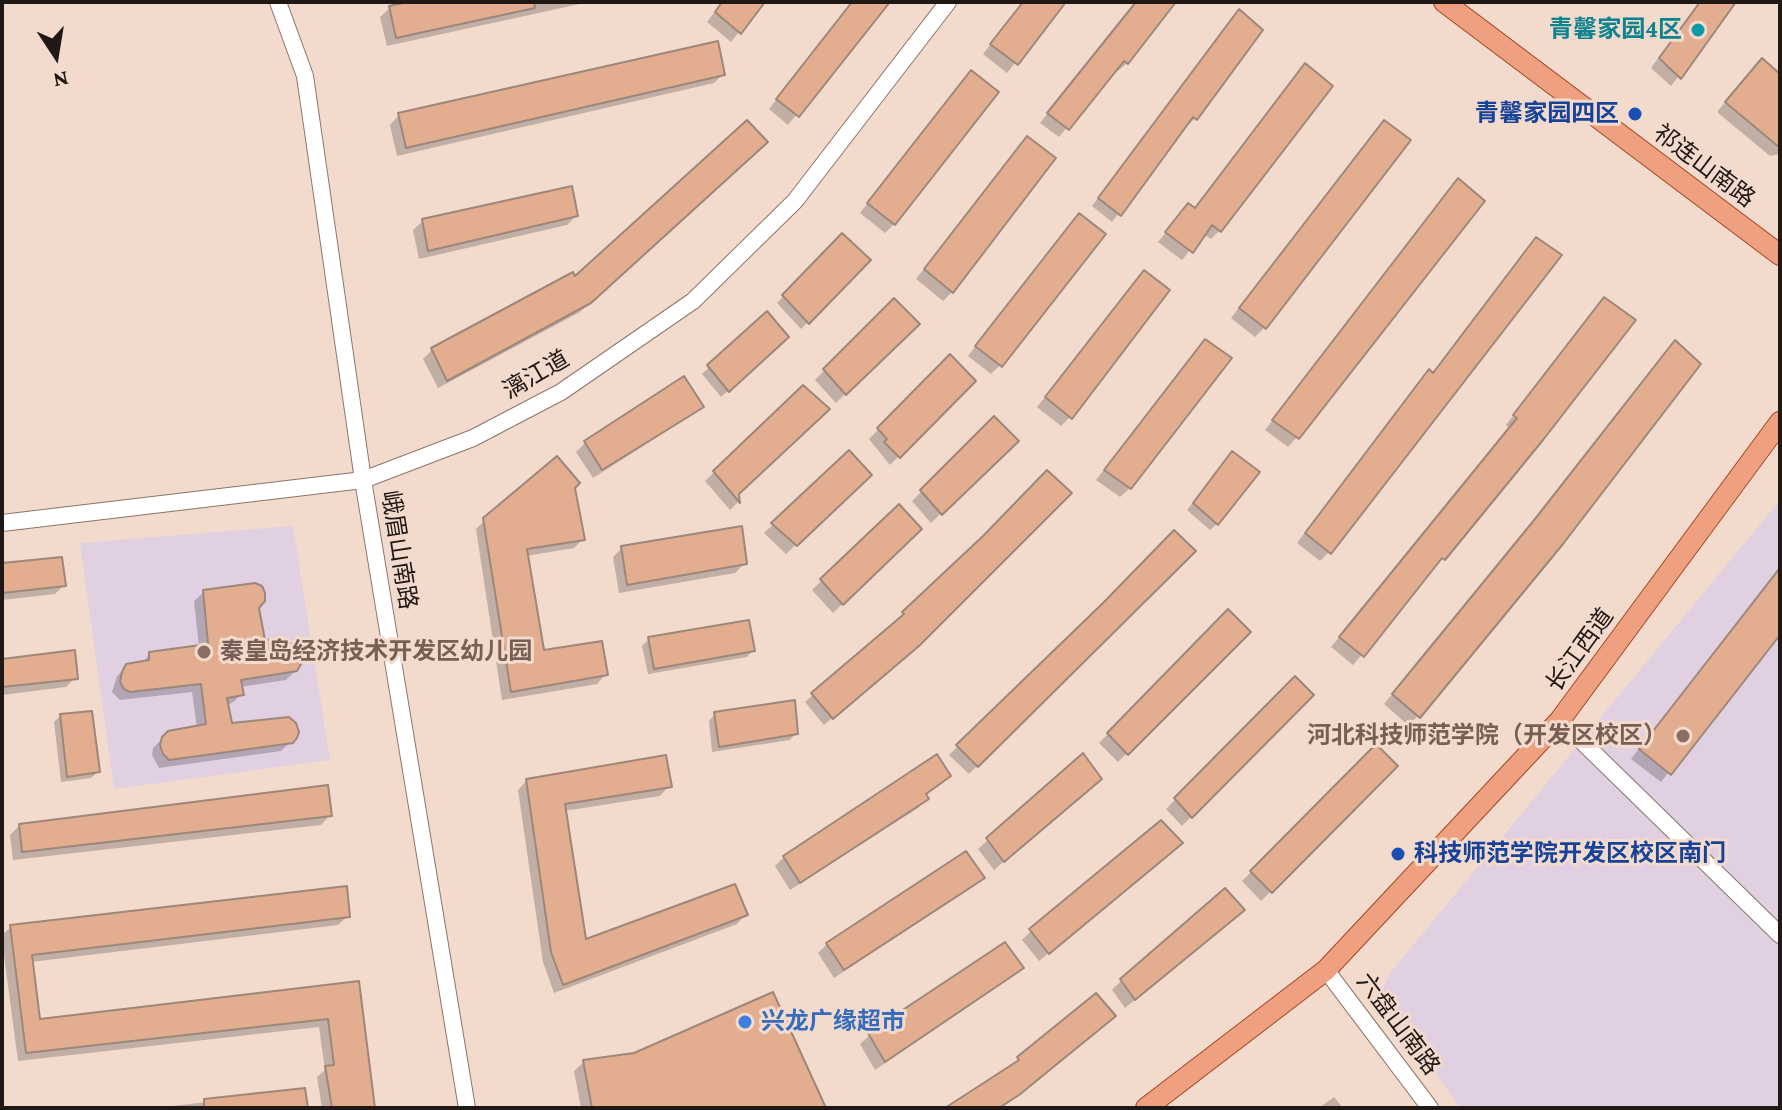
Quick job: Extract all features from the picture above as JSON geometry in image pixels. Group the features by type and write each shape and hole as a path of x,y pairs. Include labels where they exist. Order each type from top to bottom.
{"main road":[{"name":"祁连山南路","path":"1444,2 1780,255"},
{"name":"长江西道","path":"1146,1108 1326,970 1560,720 1780,422"}],"street":[{"name":"峨眉山南路","path":"278,2 305,76 363,480 467,1108"},
{"name":"漓江道","path":"2,523 363,480 473,438 561,392 693,301 795,201 948,2"},
{"path":"1560,720 1780,935"},
{"name":"六盘山南路","path":"1326,970 1430,1108"}],"shaded area":[{"name":"河北科技师范学院（开发区校区）","path":"1780,500 1780,1108 1461,1108 1378,998 1391,972"},
{"name":"秦皇岛经济技术开发区幼儿园","path":"293,526 330,760 114,789 80,543"}],"building":[{"path":"408,2 534,2 535,8 396,38 389,6"},
{"path":"722,2 765,2 741,34 715,12"},
{"path":"852,2 890,2 799,117 776,99"},
{"path":"1023,2 1066,2 1018,65 990,44"},
{"path":"1136,2 1176,2 1128,64 1124,61 1069,130 1047,113"},
{"name":"青馨家园4区","path":"1700,2 1736,2 1681,79 1659,58"},
{"path":"1239,9 1263,30 1197,120 1193,117 1121,216 1098,198"},
{"path":"718,41 725,75 406,148 398,113"},
{"path":"1762,58 1780,74 1780,148 1725,102"},
{"path":"1305,63 1333,86 1221,232 1212,225 1193,253 1165,232 1188,203 1195,208"},
{"path":"971,70 999,92 895,225 867,203"},
{"path":"747,120 768,142 591,303 447,381 431,348 573,272 575,276"},
{"path":"1384,120 1411,140 1266,329 1239,308"},
{"path":"1027,136 1056,158 953,293 924,269"},
{"path":"1458,178 1485,201 1299,439 1272,420"},
{"path":"572,186 578,216 428,251 422,219"},
{"path":"1079,213 1106,234 1002,367 975,346"},
{"path":"842,233 871,260 809,324 782,295"},
{"path":"1536,237 1562,255 1331,554 1305,533 1429,369 1433,373"},
{"path":"1144,270 1170,290 1072,419 1045,397"},
{"path":"1604,297 1636,320 1543,440 1445,560 1442,558 1364,657 1339,637 1517,418 1513,415"},
{"path":"894,298 920,324 846,395 823,369"},
{"path":"767,311 789,337 729,392 707,365"},
{"path":"1205,339 1232,358 1131,489 1104,470"},
{"path":"1675,340 1701,364 1563,544 1420,718 1392,694 1535,519"},
{"path":"950,354 976,381 900,458 884,442 887,439 877,428"},
{"path":"684,376 704,407 602,470 584,441"},
{"path":"803,385 830,409 739,494 740,503 713,471"},
{"path":"994,416 1019,441 942,515 920,490"},
{"path":"849,450 872,475 797,546 771,523"},
{"path":"1232,451 1260,472 1218,525 1193,503"},
{"path":"557,456 580,483 575,488 585,540 527,549 544,650 602,641 608,675 511,692 483,518"},
{"path":"1047,470 1072,493 919,646 833,719 811,693 904,614 902,612"},
{"path":"899,504 922,529 843,605 820,579"},
{"path":"742,526 747,564 627,585 621,546"},
{"path":"1174,530 1196,551 978,767 956,745"},
{"path":"62,557 66,586 2,593 2,563"},
{"path":"1780,568 1780,635 1671,775 1639,749"},
{"path":"255,583 262,586 265,593 265,601 259,608 265,640 275,639 277,646 296,643 305,657 297,671 241,680 244,695 227,698 232,723 289,717 296,723 297,738 293,743 169,760 160,745 168,731 206,724 201,684 130,692 120,682 122,672 126,664 149,660 149,652 208,644 203,590"},
{"path":"1228,609 1251,632 1128,755 1107,733"},
{"path":"749,620 755,651 654,669 648,637"},
{"path":"75,650 78,679 2,687 2,659"},
{"path":"1295,676 1314,695 1192,818 1174,798"},
{"path":"795,700 798,734 719,747 714,712"},
{"path":"92,711 100,772 67,777 60,714"},
{"path":"1376,744 1398,766 1272,893 1250,871"},
{"path":"1083,753 1102,779 1004,862 986,838"},
{"path":"937,754 951,776 926,794 929,799 800,883 783,856"},
{"path":"666,755 672,787 565,804 586,939 735,884 748,915 563,985 551,952 526,779"},
{"path":"328,785 332,816 22,852 19,824"},
{"path":"1161,820 1183,843 1049,954 1029,929"},
{"path":"966,851 985,878 844,970 826,943"},
{"path":"347,886 350,917 32,955 40,1019 359,981 375,1108 332,1108 325,1066 334,1065 328,1019 26,1053 10,925"},
{"path":"1225,888 1245,910 1135,1000 1120,979"},
{"path":"1005,942 1024,968 885,1062 868,1033"},
{"name":"兴龙广缘超市","path":"773,992 826,1108 592,1108 583,1060 634,1053"},
{"path":"1096,993 1116,1016 1019,1095 999,1108 945,1108 1019,1060 1017,1057"},
{"path":"305,1088 308,1108 204,1108 204,1099"}],"place":[{"name":"青馨家园4区","path":"1698,30"},
{"name":"青馨家园四区","path":"1635,114"},
{"name":"秦皇岛经济技术开发区幼儿园","path":"204,652"},
{"name":"河北科技师范学院（开发区校区）","path":"1683,736"},
{"name":"科技师范学院开发区校区南门","path":"1398,854"},
{"name":"兴龙广缘超市","path":"745,1022"}]}
